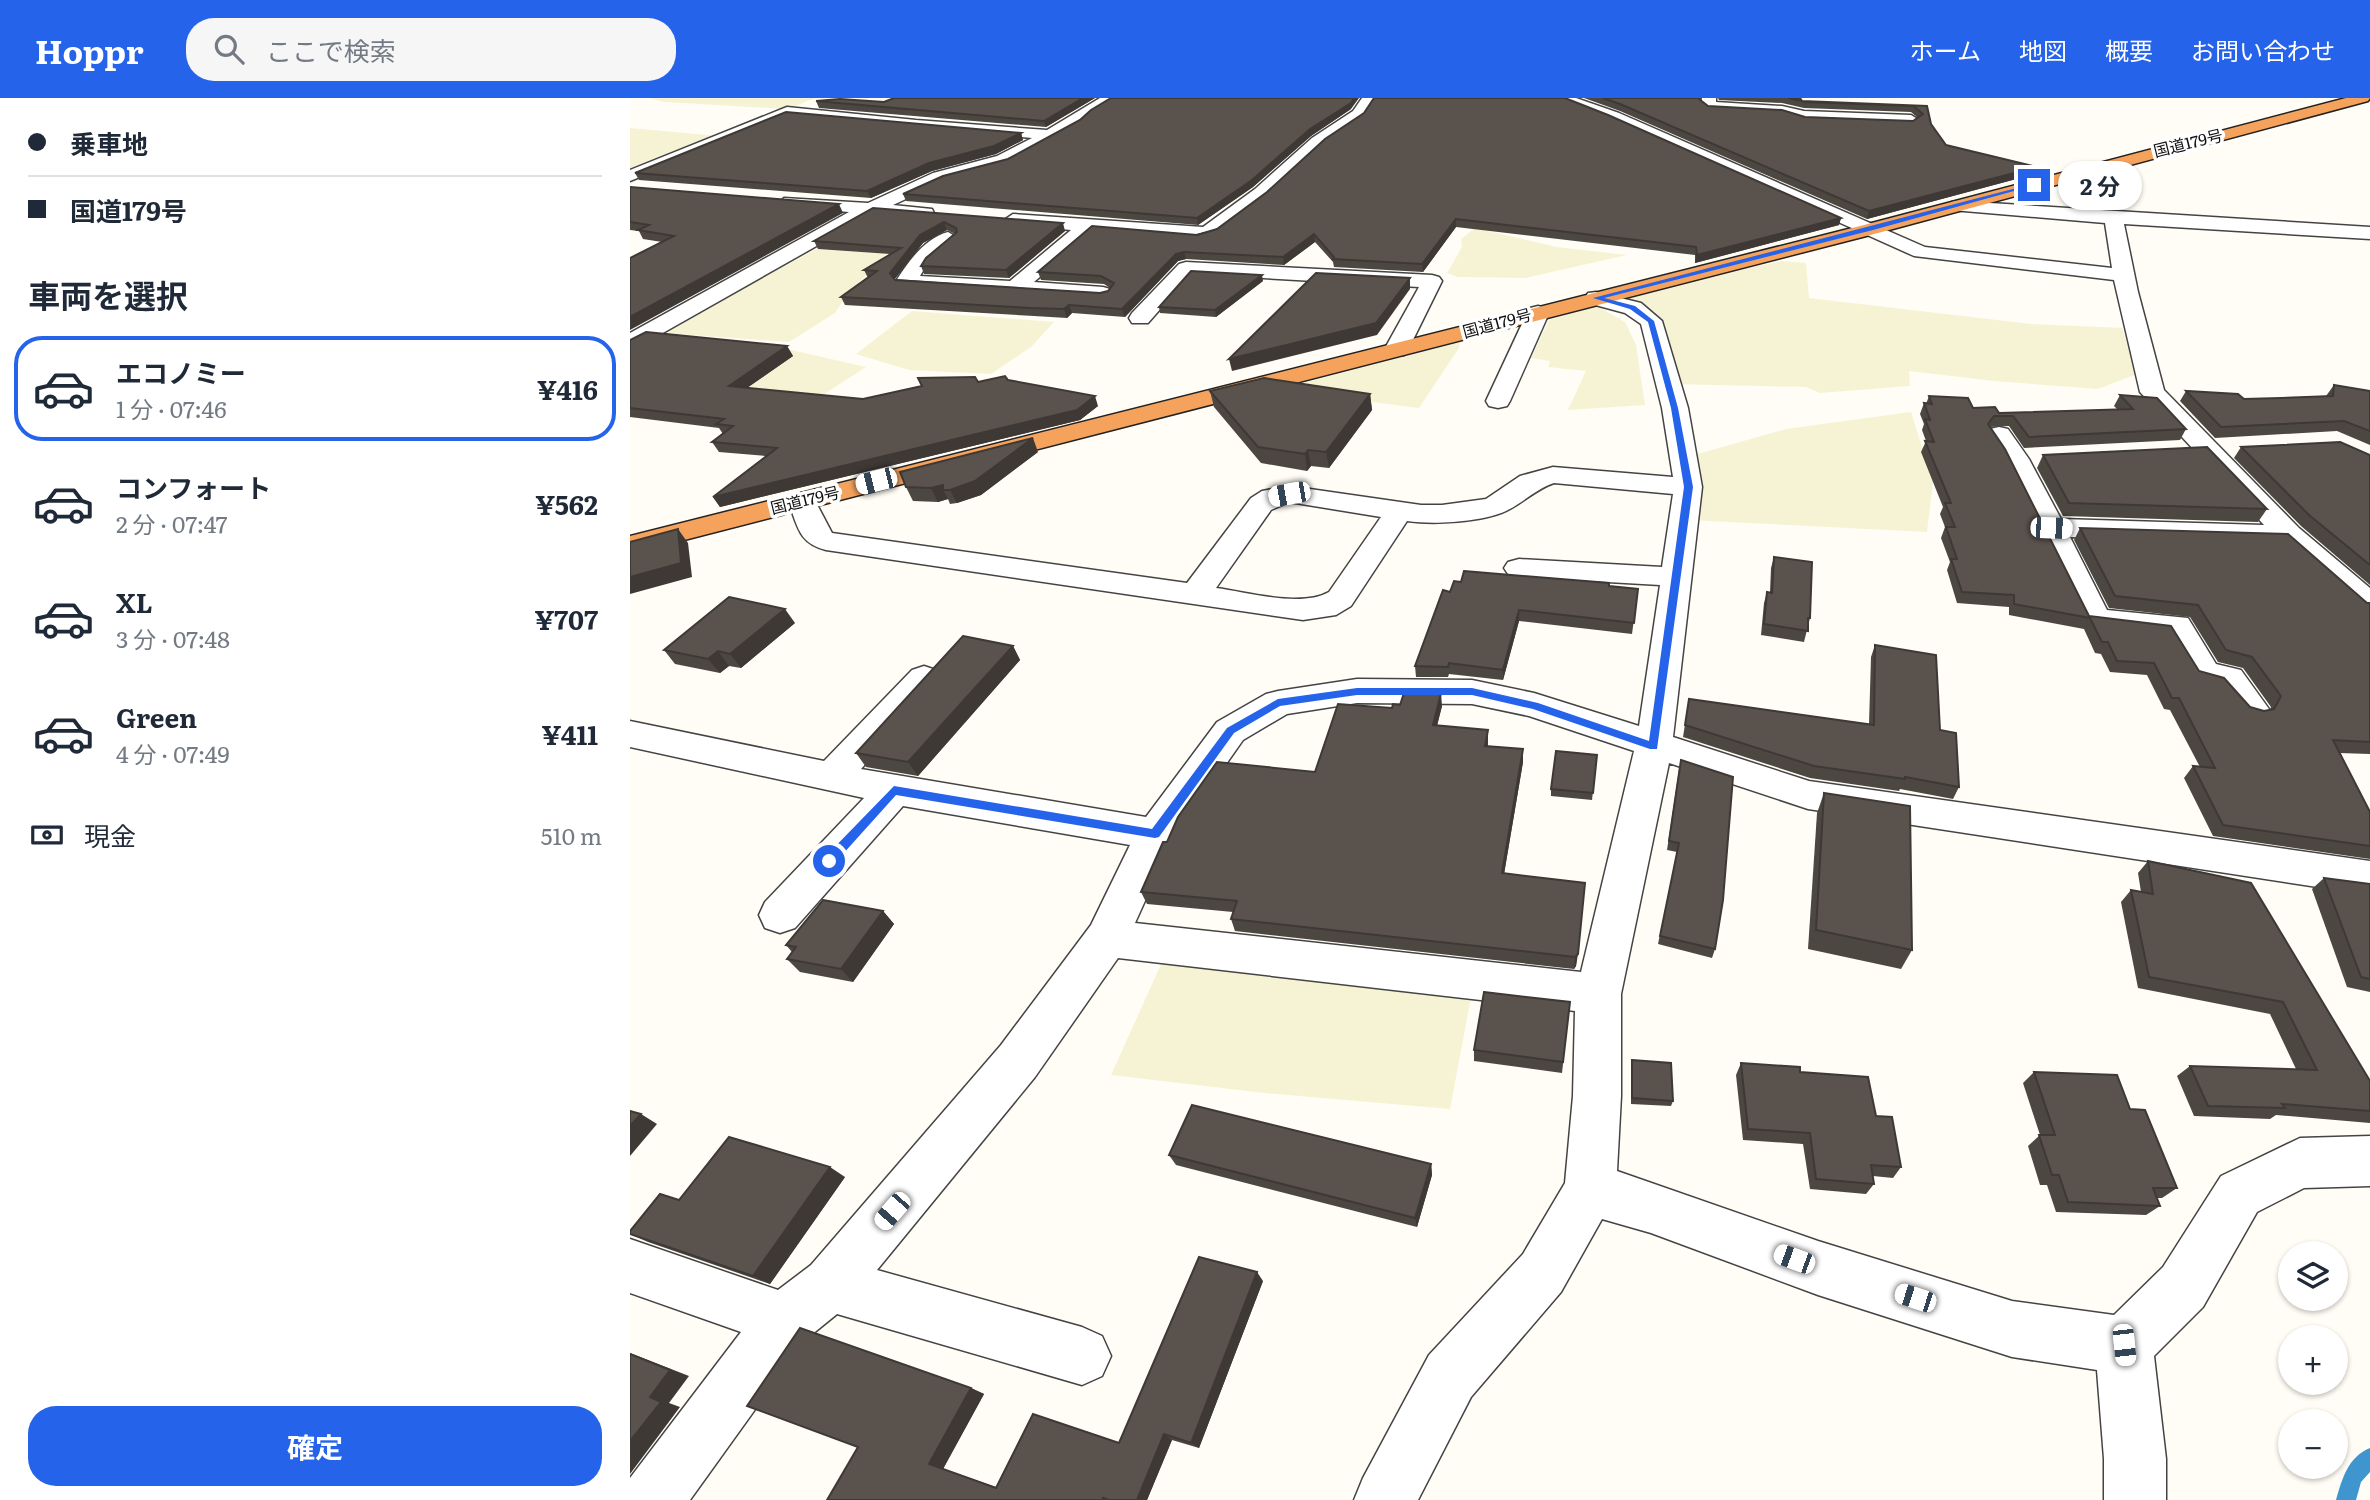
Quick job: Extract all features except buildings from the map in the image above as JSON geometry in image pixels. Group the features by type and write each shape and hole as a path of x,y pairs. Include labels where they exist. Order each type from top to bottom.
{"highway":[{"name":"国道179号","path":"630,545 1871,229 2363,98"}],"street":[{"path":"630,342 869,209 939,177 1003,160 1111,98"},
{"path":"991,219 1199,234 1210,231 1261,193 1318,141 1358,114 1369,98"},
{"path":"1562,98 1614,116 1929,254 2123,275"},
{"path":"1709,98 1708,106 1782,110 1804,116 1911,120"},
{"path":"634,184 787,111 916,125 1050,135"},
{"path":"777,200 950,215"},
{"path":"1958,206 2370,233"},
{"path":"2113,218 2123,275 2152,392 2289,534 2370,605"},
{"path":"1014,288 1087,226"},
{"path":"830,231 869,233"},
{"path":"922,236 972,240"},
{"path":"948,238 920,260 906,281 1103,293"},
{"path":"1140,318 1186,268 1432,281 1396,350"},
{"path":"1385,1500 1450,1376 1542,1273 1590,1189 1597,1096 1598,994 1654,746 1688,487 1675,408 1651,321 1633,307 1596,298"},
{"path":"1498,401 1538,313"},
{"path":"2179,451 2245,447"},
{"path":"2019,451 2051,528 2096,619 2176,625 2205,673 2229,678 2251,709"},
{"path":"1195,595 1261,504 1272,497 1289,494 1442,514 1479,510 1512,496 1530,482 1553,475 1688,487"},
{"path":"802,500 818,538 826,541 1303,610 1325,608 1340,599 1400,510"},
{"path":"2051,528 2289,534"},
{"path":"1519,568 1678,577"},
{"path":"831,777 924,678"},
{"path":"652,1500 785,1320 830,1284 1018,1060 1107,938 1155,834 1230,731 1278,703 1357,691 1472,692 1534,705 1808,795 2370,878"},
{"path":"630,734 894,790 1155,834"},
{"path":"780,915 894,790"},
{"path":"1107,938 1598,994"},
{"path":"2124,1345 2183,1287 2239,1194 2300,1163 2370,1161"},
{"path":"1590,1189 1651,1207 1818,1268 2012,1329 2124,1345"},
{"path":"630,1266 785,1320"},
{"path":"830,1284 1082,1356"},
{"path":"2124,1345 2135,1459 2135,1500"}],"shaded area":[{"path":"650,98 816,98 787,109 664,102"},
{"path":"630,128 718,136 630,175"},
{"path":"1475,228 1557,247 1627,255 1525,278 1458,277 1447,273 1462,247 1461,239"},
{"path":"816,249 886,254 847,295 835,313 789,342 662,333"},
{"path":"1782,261 1806,263 1809,298 2031,324 2122,328 2137,374 2098,389 1909,371 1910,386 1820,393 1806,387 1671,384 1649,325 1615,302 1680,281"},
{"path":"1597,306 1625,322 1636,345 1645,405 1568,410 1586,371 1548,367 1550,361 1531,358 1549,320"},
{"path":"912,311 1054,322 1031,347 991,374 909,370 856,354"},
{"path":"1460,342 1459,348 1419,408 1277,390"},
{"path":"778,347 866,367 818,398 645,380"},
{"path":"1911,412 1933,482 1927,532 1689,520 1687,457 1786,429"},
{"path":"1163,960 1472,992 1450,1109 1265,1093 1111,1075"}],"waterway":[{"path":"2346,1500 2353,1476 2370,1458"}],"route":[{"path":"829,861 894,790 1155,834 1230,731 1278,703 1357,691 1472,692 1534,705 1654,746 1688,487 1675,408 1651,321 1633,307 1596,298 2034,185"}]}
